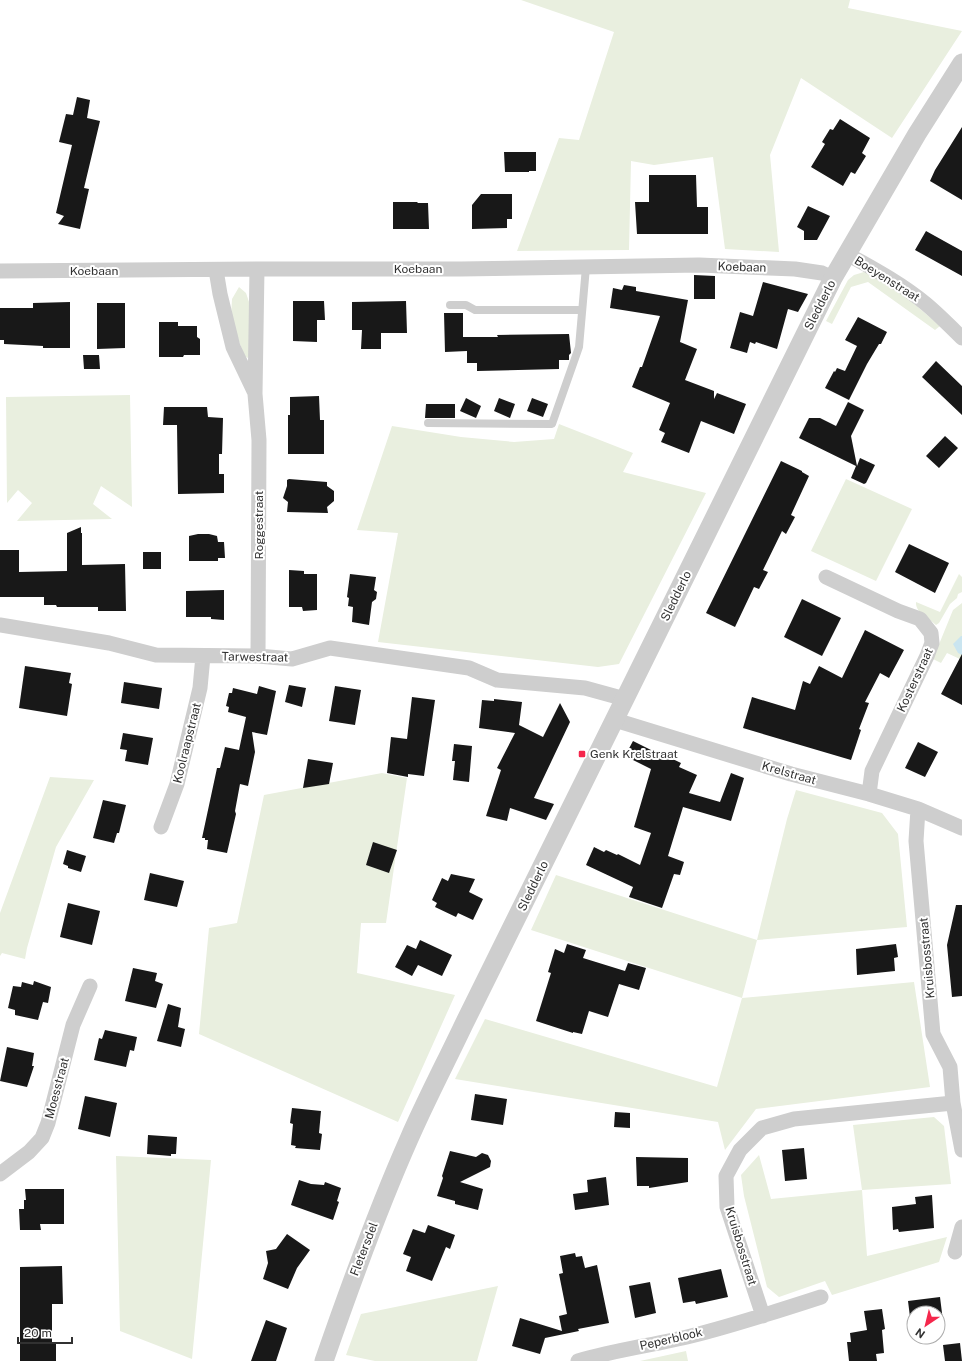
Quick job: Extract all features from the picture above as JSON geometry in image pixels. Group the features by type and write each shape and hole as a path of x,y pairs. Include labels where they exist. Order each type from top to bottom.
{"street":[{"name":"Sledderlo","path":"409,1138 833,278 917,134 962,63"},
{"name":"Boeyenstraat","path":"847,254 879,271 905,288 926,304 962,338"},
{"name":"Koebaan","path":"0,272 257,269 462,270 699,265 795,269 822,273 833,278"},
{"name":"Roggestraat","path":"257,269 255,394 259,440 258,656"},
{"name":"Roggestraat","path":"216,270 220,294 233,347 255,394"},
{"name":"Kosterstraat","path":"826,577 898,611 920,619 931,634 932,643 927,656 872,771 869,794"},
{"name":"Tarwestraat","path":"0,625 109,642 156,655 258,656 292,659 330,648 469,668 497,680 585,688 625,699"},
{"name":"Koolraapstraat","path":"161,827 178,777 200,688 203,656"},
{"name":"Krelstraat","path":"615,720 791,774 869,794 918,809 962,828"},
{"name":"Kruisbosstraat","path":"918,809 916,841 933,1034 950,1067 962,1150"},
{"name":"Moesstraat","path":"0,1174 29,1152 42,1138 48,1123 73,1025 90,986"},
{"name":"Kruisbosstraat","path":"763,1316 727,1206 726,1176 740,1150 762,1128 794,1119 954,1103"},
{"name":"Fletersdel","path":"324,1361 352,1279 409,1138"},
{"path":"955,1252 962,1227"},
{"path":"763,1316 821,1297"},
{"name":"Peperblook","path":"578,1361 595,1356 691,1336 763,1316"}],"lane":[{"path":"428,423 552,424 578,347 586,267"},
{"path":"450,305 466,305 475,310 582,310"}],"green space":[{"path":"521,0 850,0 848,8 962,31 892,138 801,78 770,155 779,252 725,249 713,157 654,165 631,161 629,250 517,251 559,138 579,140 614,32"},
{"path":"864,272 871,274 905,296 940,326 935,330 868,282 851,287 832,324 826,321 848,280 854,275"},
{"path":"239,287 246,293 249,302 250,352 248,358 244,356 231,317 232,299"},
{"path":"130,395 132,507 101,486 93,504 112,519 17,521 32,503 18,490 7,503 6,397"},
{"path":"559,424 633,453 623,472 706,493 619,664 598,667 378,642 398,533 357,530 392,426 461,437 514,442 554,439"},
{"path":"846,479 912,509 876,581 811,551"},
{"path":"959,574 962,577 962,592 958,594 957,598 950,604 939,623 936,625 920,612 916,606 916,602 940,612"},
{"path":"962,603 962,660 947,653 941,663 933,659 953,610"},
{"path":"382,773 407,778 386,923 361,923 357,973 455,995 398,1122 199,1034 209,928 237,923 264,795"},
{"path":"50,777 94,780 56,847 25,959 2,953 0,956 0,913"},
{"path":"796,790 882,813 898,834 907,927 757,940 787,819"},
{"path":"556,875 757,940 742,998 531,930"},
{"path":"914,982 930,1087 756,1109 725,1150 718,1122 455,1079 485,1019 717,1087 742,998"},
{"path":"934,1117 944,1126 951,1184 862,1190 853,1125"},
{"path":"759,1155 771,1199 862,1190 867,1256 947,1237 939,1262 832,1295 825,1281 779,1297 767,1287 744,1196 741,1175"},
{"path":"116,1156 211,1160 192,1359 120,1331"},
{"path":"498,1286 477,1361 375,1361 346,1355 361,1314"},
{"path":"686,1351 688,1361 640,1361"}],"water":[{"path":"961,636 962,655 958,653 953,644"}],"building":[{"path":"77,97 90,100 87,118 100,121 84,188 89,189 80,229 58,224 64,216 56,213 72,145 59,142 66,114 73,115"},
{"path":"840,119 870,138 862,153 866,156 855,174 851,172 843,186 811,167 825,144 822,142 830,129 833,130"},
{"path":"962,127 962,200 930,181 935,170"},
{"path":"504,152 536,152 536,171 505,172"},
{"path":"649,175 696,175 697,207 708,207 708,234 637,234 635,202 649,202"},
{"path":"481,194 512,194 512,219 507,219 507,228 472,229 472,205"},
{"path":"393,202 428,203 429,229 393,229"},
{"path":"808,206 830,216 817,240 804,240 804,231 797,227"},
{"path":"926,231 962,251 962,276 915,250"},
{"path":"694,275 715,276 715,299 694,299"},
{"path":"763,282 808,294 798,312 788,309 777,349 756,342 755,344 750,342 747,353 730,348 740,312 753,316"},
{"path":"624,285 636,287 636,291 688,300 680,342 697,349 685,380 714,391 714,399 717,393 746,404 734,434 701,421 689,453 661,442 665,433 659,430 670,403 632,387 640,367 642,367 660,316 610,308 613,288 622,290"},
{"path":"293,301 324,301 325,320 317,320 317,342 293,341"},
{"path":"406,301 407,333 381,333 381,349 361,349 362,330 352,330 352,302"},
{"path":"70,302 70,348 43,348 43,346 4,344 4,340 0,340 0,308 33,308 33,303"},
{"path":"97,303 125,303 125,348 97,349"},
{"path":"444,313 463,313 463,337 569,334 571,353 569,355 569,360 559,360 559,369 477,371 477,363 467,363 467,351 445,352"},
{"path":"858,317 887,332 881,344 879,344 867,364 849,400 825,388 837,368 845,371 857,346 845,340"},
{"path":"159,322 178,322 178,326 197,326 197,337 200,339 200,355 159,357"},
{"path":"83,355 99,355 100,369 84,369"},
{"path":"936,361 962,386 962,415 922,377"},
{"path":"319,396 320,420 324,420 324,454 288,454 288,415 290,415 290,397"},
{"path":"466,398 481,406 476,418 460,411"},
{"path":"499,398 515,404 510,418 494,411"},
{"path":"532,398 548,404 543,417 527,411"},
{"path":"848,402 864,410 851,436 857,466 860,458 875,465 866,483 864,484 851,478 856,466 799,438 809,418 820,418 836,426"},
{"path":"426,404 455,404 455,418 425,418"},
{"path":"164,407 207,407 208,417 223,418 222,454 219,454 219,474 224,474 224,493 178,494 177,425 163,425"},
{"path":"945,436 958,448 939,468 926,456"},
{"path":"781,461 809,476 791,515 795,517 786,534 782,531 763,570 768,572 759,589 754,587 735,627 706,613"},
{"path":"287,480 327,482 327,486 334,491 334,501 327,507 328,513 287,512 288,502 283,498 287,486"},
{"path":"81,527 82,565 125,564 126,611 98,611 98,607 57,607 56,605 44,605 44,597 0,597 0,550 19,550 19,572 67,571 67,533"},
{"path":"198,534 217,536 218,542 224,542 225,558 218,558 218,561 189,561 189,536"},
{"path":"909,544 949,563 935,593 895,572"},
{"path":"143,552 161,552 161,569 143,569"},
{"path":"289,570 304,571 304,574 317,574 317,610 303,611 302,607 289,607"},
{"path":"350,574 376,577 374,590 377,592 376,599 372,602 369,625 352,622 353,607 348,606 349,598 347,597"},
{"path":"224,590 224,620 211,619 211,617 186,617 186,591"},
{"path":"802,599 841,618 822,656 784,637"},
{"path":"865,630 904,650 889,678 880,673 865,702 869,703 859,729 861,730 851,760 743,728 752,697 795,710 803,681 810,684 819,666 842,678"},
{"path":"962,654 962,705 941,694"},
{"path":"25,666 71,673 69,683 72,684 67,716 19,708"},
{"path":"124,682 162,688 159,709 121,703"},
{"path":"289,685 306,688 302,707 285,702"},
{"path":"259,686 276,691 267,735 252,732 255,752 248,786 240,784 235,811 236,814 227,853 207,849 208,840 202,838 217,768 220,768 225,747 239,750 246,717 228,712 229,707 226,706 229,693 232,693 233,688 257,694"},
{"path":"335,686 361,690 355,725 329,721"},
{"path":"412,697 435,700 424,776 408,774 408,777 387,773 391,737 407,739"},
{"path":"494,699 522,702 519,725 543,737 560,703 570,722 534,798 554,804 546,820 510,808 507,821 486,816 501,770 497,768 515,733 479,728 482,700 494,701"},
{"path":"123,733 153,738 148,765 125,761 127,750 120,749"},
{"path":"633,741 681,763 679,767 697,775 689,793 720,802 731,773 744,778 731,821 683,807 668,856 684,862 680,875 674,874 662,908 629,897 633,887 586,865 594,847 604,852 606,850 617,855 618,854 640,865 651,833 634,827 651,769 625,756"},
{"path":"918,742 938,752 925,777 905,768"},
{"path":"454,744 472,746 469,782 453,780 455,761 452,761"},
{"path":"308,759 333,763 329,784 303,788"},
{"path":"103,800 126,805 119,833 117,833 114,843 93,838"},
{"path":"373,842 397,850 389,873 366,865"},
{"path":"67,850 86,856 81,872 68,868 68,866 63,864"},
{"path":"150,873 184,881 177,907 144,900"},
{"path":"451,874 475,879 469,892 483,899 473,920 458,913 456,917 435,907 437,903 432,900 442,878 448,881"},
{"path":"68,903 100,911 92,945 60,937"},
{"path":"956,905 962,905 962,996 952,997 947,945"},
{"path":"420,940 452,955 442,976 418,965 412,976 395,967 407,945 416,949"},
{"path":"567,944 586,950 583,958 625,971 628,963 646,968 639,990 619,984 608,1017 589,1011 582,1034 573,1033 536,1021 551,973 548,972 555,949 564,953"},
{"path":"896,944 898,957 894,958 895,971 857,975 856,949"},
{"path":"133,968 157,973 155,981 163,984 156,1008 125,1001"},
{"path":"34,981 51,987 48,1003 43,1002 38,1020 15,1015 15,1010 8,1008 13,986 21,987 22,982 33,985"},
{"path":"168,1004 181,1008 178,1027 185,1029 181,1047 157,1041"},
{"path":"105,1030 137,1037 134,1051 130,1050 126,1067 94,1060 99,1038 102,1039"},
{"path":"7,1047 34,1053 32,1066 34,1066 27,1087 0,1081"},
{"path":"475,1094 507,1099 503,1125 471,1120"},
{"path":"85,1096 117,1103 110,1137 78,1129"},
{"path":"292,1108 321,1111 319,1133 322,1134 320,1150 295,1148 296,1146 291,1145 293,1124 290,1123"},
{"path":"615,1112 630,1113 630,1128 614,1127"},
{"path":"148,1135 177,1137 176,1154 171,1154 171,1156 147,1154"},
{"path":"804,1148 807,1179 785,1181 782,1150"},
{"path":"450,1151 476,1157 482,1153 488,1155 491,1161 490,1167 460,1182 483,1189 478,1210 455,1204 455,1201 437,1196"},
{"path":"636,1157 688,1158 688,1182 649,1188 649,1186 637,1186"},
{"path":"606,1177 609,1205 575,1210 573,1194 588,1192 587,1180"},
{"path":"299,1180 311,1184 324,1185 325,1182 341,1188 337,1201 339,1202 333,1220 291,1205"},
{"path":"25,1189 64,1189 64,1224 40,1224 41,1230 20,1230 19,1209 24,1209 24,1200 26,1200"},
{"path":"932,1195 934,1228 899,1232 898,1229 893,1230 892,1207 916,1204 915,1197"},
{"path":"428,1225 455,1235 450,1249 446,1247 432,1281 406,1271 411,1257 403,1254 413,1229 425,1233"},
{"path":"287,1234 310,1250 297,1268 288,1289 263,1279 268,1263 266,1251 276,1249"},
{"path":"575,1253 576,1257 582,1256 585,1268 597,1265 609,1323 578,1329 579,1331 545,1338 540,1354 512,1346 520,1318 562,1331 559,1316 567,1314 559,1274 563,1273 560,1256"},
{"path":"62,1266 63,1304 52,1304 52,1344 56,1344 56,1361 20,1361 20,1267"},
{"path":"721,1269 728,1297 696,1304 695,1301 683,1303 678,1278"},
{"path":"650,1282 656,1313 635,1318 629,1286"},
{"path":"940,1297 941,1305 908,1305 908,1301"},
{"path":"882,1309 885,1329 882,1330 884,1353 876,1354 877,1361 849,1361 847,1342 851,1342 850,1333 867,1330 864,1311"},
{"path":"266,1320 287,1328 276,1361 251,1361"},
{"path":"960,1343 962,1361 945,1361 943,1345"}],"place":[{"name":"Genk Krelstraat","path":"582,754"}]}
